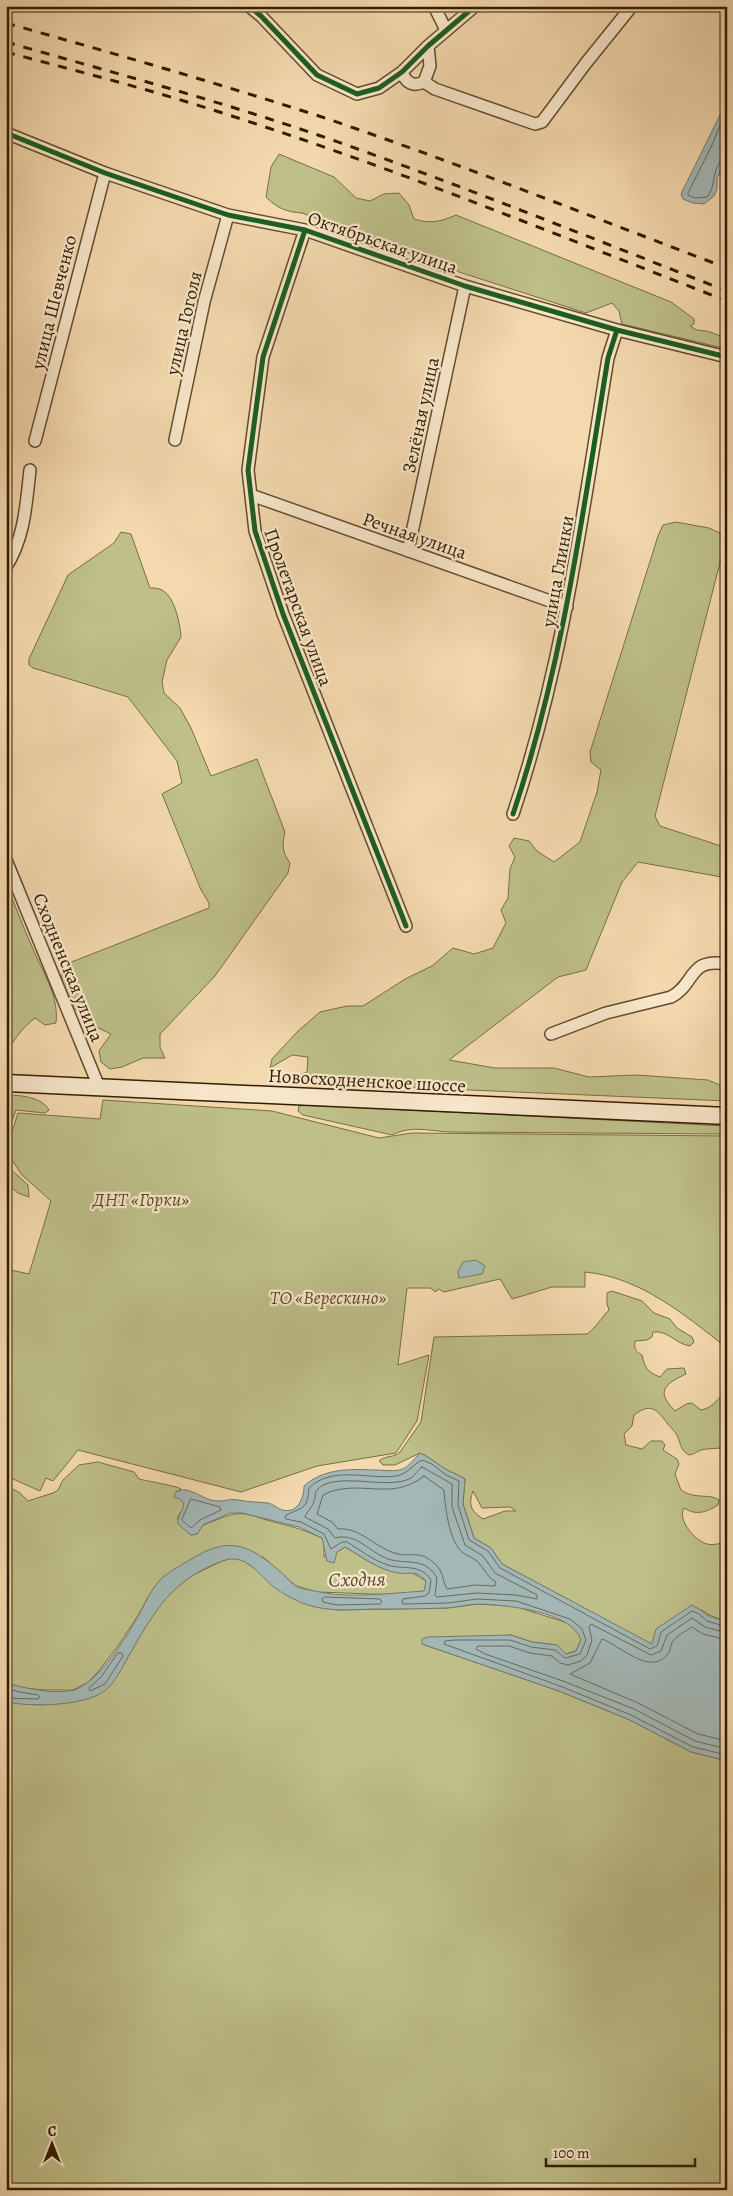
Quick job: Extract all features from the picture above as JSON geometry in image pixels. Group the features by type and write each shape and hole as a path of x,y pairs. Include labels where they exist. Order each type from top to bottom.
{"main road":[{"name":"Новосходненское шоссе","path":"6,1083 727,1116"}],"street":[{"path":"249,6 261,16 317,75 357,94 379,88 402,72 428,46 474,6"},
{"path":"434,6 446,30"},
{"path":"402,72 404,80 408,83 424,82 435,90 535,124 542,122 632,6"},
{"path":"424,82 430,66 428,46"},
{"name":"Октябрьская улица","path":"6,133 105,173 228,215 305,230 465,286 617,330 727,357"},
{"name":"улица Шевченко","path":"35,441 105,173"},
{"name":"улица Гоголя","path":"175,440 204,302 228,215"},
{"name":"Пролетарская улица","path":"305,230 263,357 248,470 254,531 283,614 406,926"},
{"name":"Зелёная улица","path":"408,551 465,286"},
{"name":"улица Глинки","path":"513,814 538,735 567,607 608,358 617,330"},
{"path":"6,567 20,540 30,470"},
{"name":"Речная улица","path":"251,495 567,607"},
{"name":"Сходненская улица","path":"6,860 99,1087"},
{"path":"551,1034 606,1012 671,997 678,993 700,966 715,962 727,964"}],"green space":[{"path":"279,154 334,177 356,198 370,201 384,194 399,193 409,205 414,219 435,222 456,215 671,302 694,319 694,324 690,326 693,328 727,337 727,349 622,324 619,311 612,303 586,313 459,272 302,213 282,209 266,197 271,167"},
{"path":"676,522 709,528 720,533 723,551 655,816 660,826 727,848 727,878 638,862 622,882 586,970 558,977 449,1060 495,1068 554,1068 589,1077 637,1075 708,1080 727,1088 727,1101 283,1082 307,1072 308,1057 292,1055 270,1068 272,1059 297,1032 320,1012 347,1006 363,1006 405,979 432,966 453,948 474,954 493,948 506,923 501,910 508,898 510,869 515,857 509,846 514,838 529,841 537,851 554,862 580,842 597,792 601,770 591,762 590,752 658,536 663,525"},
{"path":"121,532 131,534 150,588 160,589 167,593 178,618 181,637 167,660 162,682 164,693 180,708 191,728 211,776 257,759 285,832 283,848 290,863 288,873 215,976 160,1034 160,1047 165,1058 143,1058 122,1067 110,1069 101,1062 99,1051 111,1034 90,1024 85,1013 74,1009 70,1004 63,989 62,968 69,963 209,908 209,903 201,890 162,794 182,783 177,761 128,697 33,668 29,665 29,659 68,575 114,543"},
{"path":"6,883 53,994 56,1023 45,1025 35,1018 22,1030 6,1052"},
{"path":"6,1095 24,1096 36,1100 49,1110 45,1113 16,1110 6,1138"},
{"name":"ДНТ «Горки»","path":"103,1100 272,1111 379,1138 412,1133 727,1136 727,1348 661,1300 624,1281 605,1275 585,1272 585,1287 552,1287 512,1299 500,1279 444,1292 439,1289 435,1292 431,1288 407,1288 398,1365 429,1355 417,1421 396,1453 317,1466 241,1492 78,1450 53,1481 46,1478 40,1491 6,1476 6,1269 29,1274 51,1201 22,1175 6,1151 18,1113 100,1119"},
{"path":"310,1105 727,1126 727,1134 450,1132 414,1129 392,1135 303,1115 298,1111 299,1106"},
{"path":"6,1165 28,1185 29,1197 18,1193 6,1183"},
{"path":"612,1291 642,1301 654,1313 670,1319 677,1328 692,1337 694,1342 690,1346 658,1332 653,1332 652,1337 647,1340 635,1341 636,1350 642,1355 646,1366 652,1373 660,1377 667,1369 684,1368 686,1374 668,1385 664,1393 665,1398 675,1411 686,1404 692,1403 701,1410 705,1409 723,1394 727,1394 727,1447 704,1449 689,1455 682,1449 677,1435 663,1418 656,1411 649,1408 634,1415 632,1426 624,1434 626,1445 642,1449 651,1441 662,1441 665,1445 663,1450 677,1459 679,1464 675,1474 681,1490 692,1495 719,1500 718,1505 710,1510 693,1512 684,1508 682,1513 685,1524 697,1539 710,1544 727,1544 727,1623 702,1610 652,1645 502,1564 491,1548 474,1538 463,1504 465,1479 420,1453 395,1465 383,1465 379,1461 400,1452 421,1422 434,1337 587,1334 609,1310 607,1293","holes":["473,1491 482,1508 510,1507 516,1511 505,1511 483,1519 473,1510 471,1504"]},
{"path":"98,1462 134,1472 139,1479 181,1489 176,1492 184,1503 183,1509 177,1518 191,1535 197,1534 206,1524 224,1517 233,1514 246,1514 300,1529 322,1538 324,1557 345,1547 377,1566 402,1573 411,1572 426,1581 425,1591 399,1595 317,1592 296,1586 263,1557 205,1552 162,1578 118,1646 87,1683 73,1690 46,1690 21,1688 6,1683 6,1485 20,1493 28,1501 58,1490 63,1480 79,1465"},
{"path":"232,1558 243,1560 258,1571 336,1610 448,1608 477,1604 514,1606 568,1623 579,1632 581,1640 576,1651 566,1654 557,1645 532,1642 511,1635 422,1644 559,1691 630,1720 691,1752 727,1761 727,2190 6,2190 6,1702 41,1705 121,1669 156,1608 176,1587 193,1575"}],"water":[{"path":"721,113 727,115 727,159 717,178 717,189 714,196 704,204 693,203 683,199 681,194"},
{"path":"476,1260 485,1266 482,1274 459,1278 458,1272 463,1262"},
{"path":"420,1453 465,1479 463,1504 474,1538 491,1548 502,1564 652,1644 656,1629 692,1605 708,1616 727,1623 727,1761 691,1752 630,1720 559,1691 422,1644 422,1639 428,1637 511,1635 532,1642 557,1645 566,1654 576,1651 581,1640 575,1630 565,1622 552,1616 520,1608 479,1604 449,1608 325,1609 307,1605 281,1592 252,1566 245,1562 231,1559 222,1561 190,1577 167,1598 149,1622 115,1679 100,1694 75,1702 60,1704 30,1705 6,1702 6,1683 30,1689 58,1692 74,1690 93,1678 120,1645 158,1582 194,1557 216,1547 237,1546 255,1553 282,1573 294,1585 305,1589 340,1595 424,1591 426,1581 419,1575 398,1573 384,1569 345,1547 337,1552 334,1563 327,1561 322,1538 299,1527 242,1513 230,1513 203,1525 197,1534 191,1535 178,1524 178,1518 184,1503 174,1497 176,1492 185,1490 211,1500 268,1503 288,1511 299,1504 304,1486 320,1476 347,1470 400,1470"}],"railway":[{"path":"6,23 204,80 322,117 474,172 727,268"},
{"path":"6,42 202,98 318,135 472,191 727,291"},
{"path":"6,52 162,94 321,146 389,170 727,301"}],"cycle path":[{"path":"249,6 261,16 317,75 357,94 379,88 402,72 428,46 475,6"},
{"path":"6,133 105,173 228,215 305,230 465,286 617,330 727,357"},
{"path":"305,230 263,357 248,470 255,531 283,614 406,926"},
{"path":"513,814 545,702 558,645 570,588 608,358 617,330"}],"park label":[{"name":"ТО «Верескино»","path":"328,1297"}],"water label":[{"name":"Сходня","path":"357,1579"}]}
